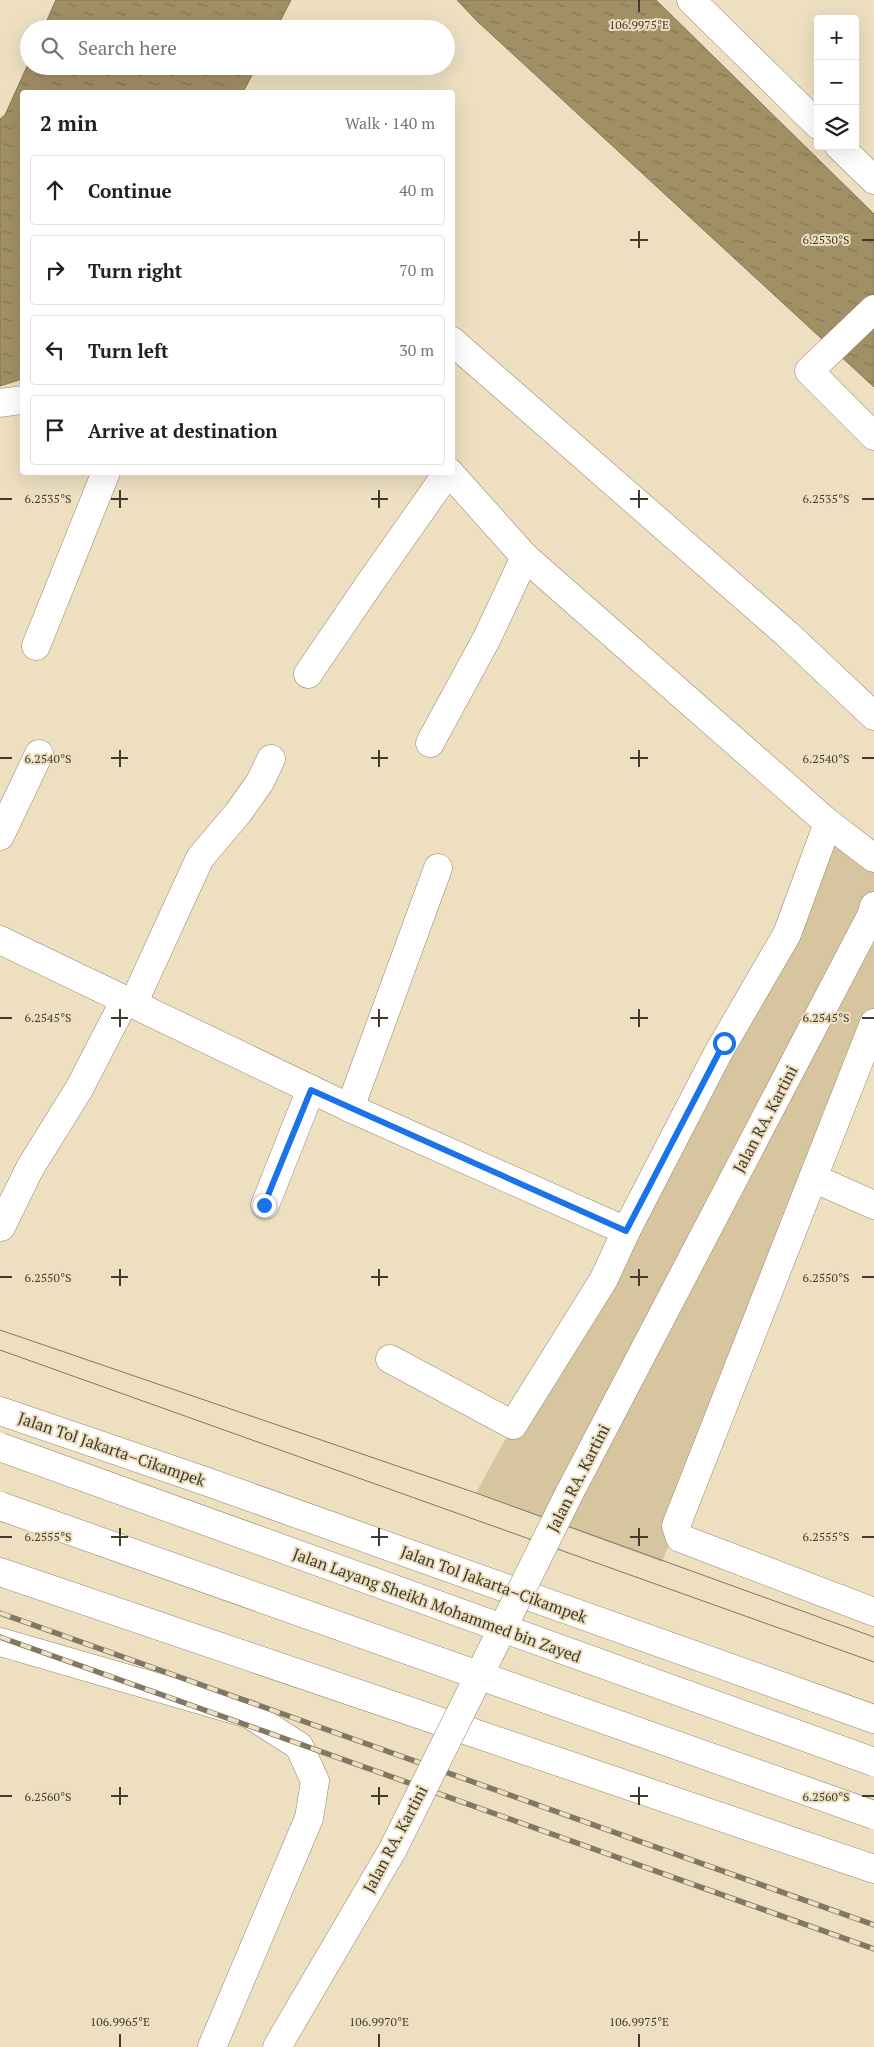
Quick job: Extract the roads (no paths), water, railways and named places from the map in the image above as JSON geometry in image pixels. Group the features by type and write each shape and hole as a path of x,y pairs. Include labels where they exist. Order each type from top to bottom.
{"main road":[{"path":"691,0 814,121"},
{"path":"844,150 874,180"},
{"path":"874,309 809,371 874,436"},
{"path":"455,344 787,634 874,716"},
{"path":"0,403 20,400"},
{"path":"36,646 105,475"},
{"path":"308,674 447,475"},
{"path":"452,475 525,556 828,823 874,858"},
{"path":"430,743 487,638 525,556"},
{"path":"0,836 39,754"},
{"path":"1,1228 30,1168 79,1090 129,1002 200,858 238,813 260,782 271,759"},
{"path":"390,1359 513,1425 604,1279 626,1231 718,1053 787,934 828,823"},
{"path":"350,1108 438,868"},
{"name":"Jalan RA. Kartini","path":"277,2047 393,1849 569,1494 873,913"},
{"path":"0,940 311,1090 626,1231"},
{"path":"874,1023 676,1526 680,1538 874,1612"},
{"path":"264,1205 311,1090"},
{"path":"813,1178 874,1205"},
{"name":"Jalan Tol Jakarta–Cikampek","path":"0,1411 202,1480 874,1719"},
{"name":"Jalan Layang Sheikh Mohammed bin Zayed","path":"0,1447 874,1762"},
{"path":"0,1506 874,1815"},
{"path":"0,1572 874,1868"},
{"path":"0,1642 250,1714 299,1746 315,1781 309,1818 212,2047"}],"water":[{"path":"56,0 291,0 281,20 47,20"},
{"path":"457,0 656,0 874,214 874,387 477,21"},
{"path":"23,75 252,75 244,90 20,90 20,380 0,386 0,119 5,115"}],"tram line":[{"path":"0,1330 476,1493 874,1637"},
{"path":"0,1350 874,1662"}],"railway":[{"path":"0,1613 874,1925"},
{"path":"0,1637 874,1949"}]}
